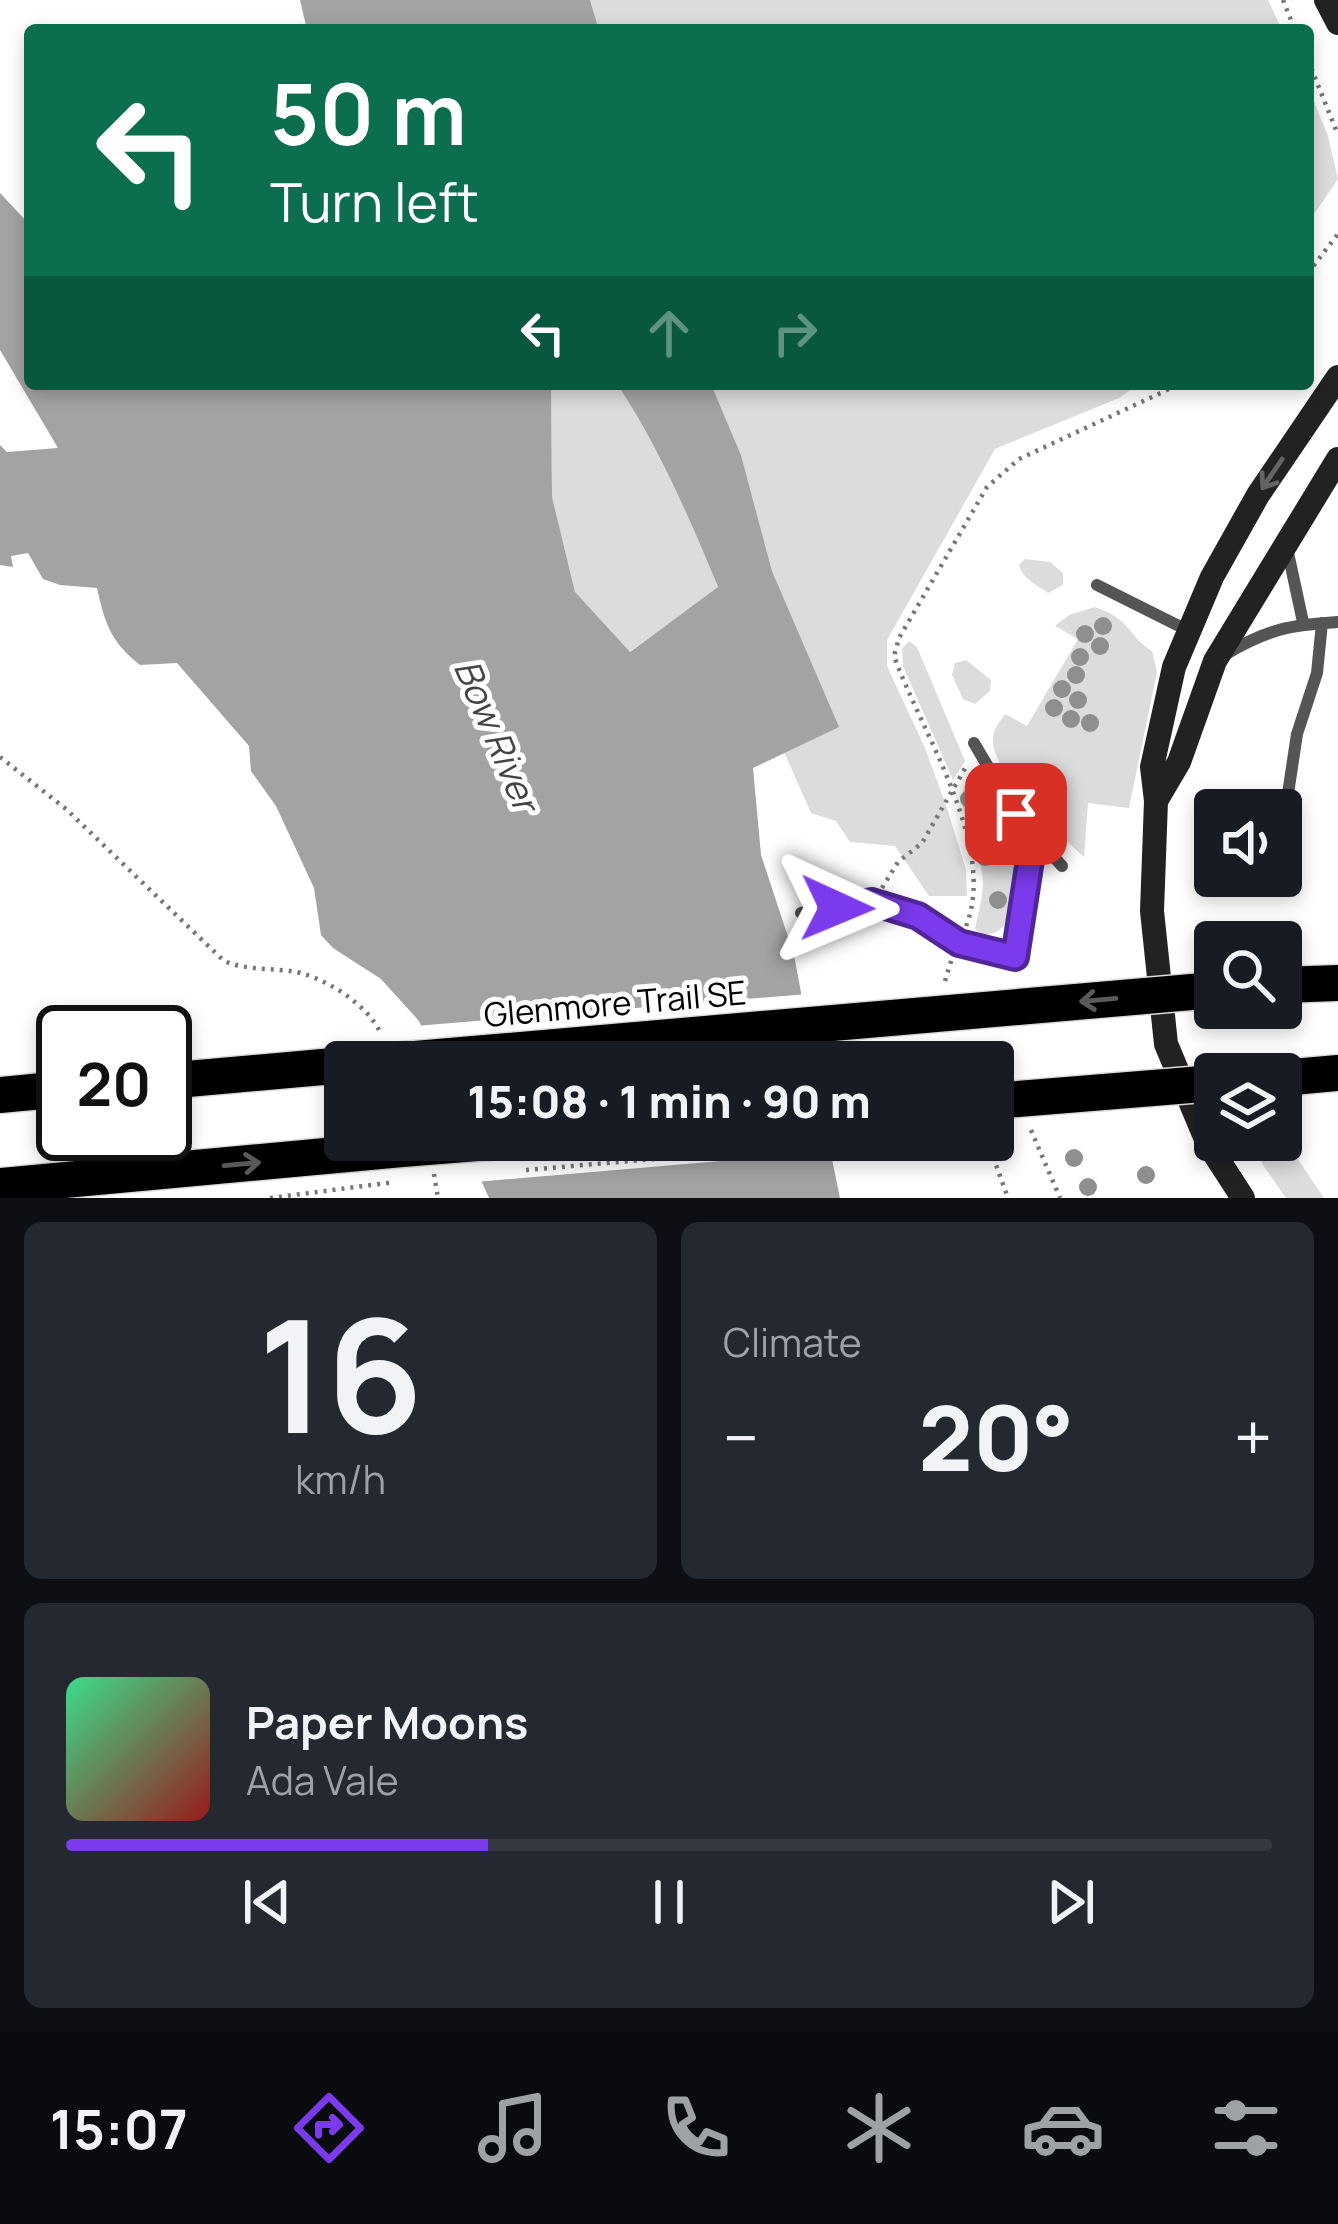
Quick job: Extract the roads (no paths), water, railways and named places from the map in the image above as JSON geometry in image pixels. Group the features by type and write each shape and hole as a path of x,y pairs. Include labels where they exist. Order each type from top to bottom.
{"highway":[{"path":"1302,984 1338,983"},
{"name":"Glenmore Trail SE","path":"541,1041 1194,992"},
{"path":"192,1079 324,1067"},
{"path":"1014,1099 1194,1085"},
{"path":"0,1095 36,1092"},
{"path":"0,1186 453,1161"}],"main road":[{"path":"1326,0 1338,23"},
{"path":"1243,1198 1208,1144 1166,1044 1152,911 1156,801 1152,767 1174,668 1212,577 1258,495 1338,377"},
{"path":"1156,801 1179,762 1215,661 1338,460"}],"lane":[{"path":"1286,541 1303,622"},
{"path":"1096,585 1189,631"},
{"path":"1215,661 1263,632 1303,622 1338,622"},
{"path":"1289,789 1297,734 1317,673 1322,623"},
{"path":"975,746 1016,814 1062,866"},
{"path":"801,913 872,902 918,916 959,943 1015,957 1034,834"}],"water":[{"path":"300,0 590,0 597,24 306,24"},
{"name":"Bow River","path":"0,193 24,219 24,390 551,390 552,497 575,592 630,652 718,587 660,457 621,390 714,390 741,455 772,571 839,727 753,768 761,855 794,955 810,1041 428,1041 419,1021 381,979 321,935 314,888 276,806 251,771 249,746 177,663 140,665 130,657 111,631 97,588 43,579 28,553 11,556 13,567 0,565 0,445 7,452 58,448 0,350"},
{"path":"472,1161 832,1161 840,1198 489,1198"}]}
